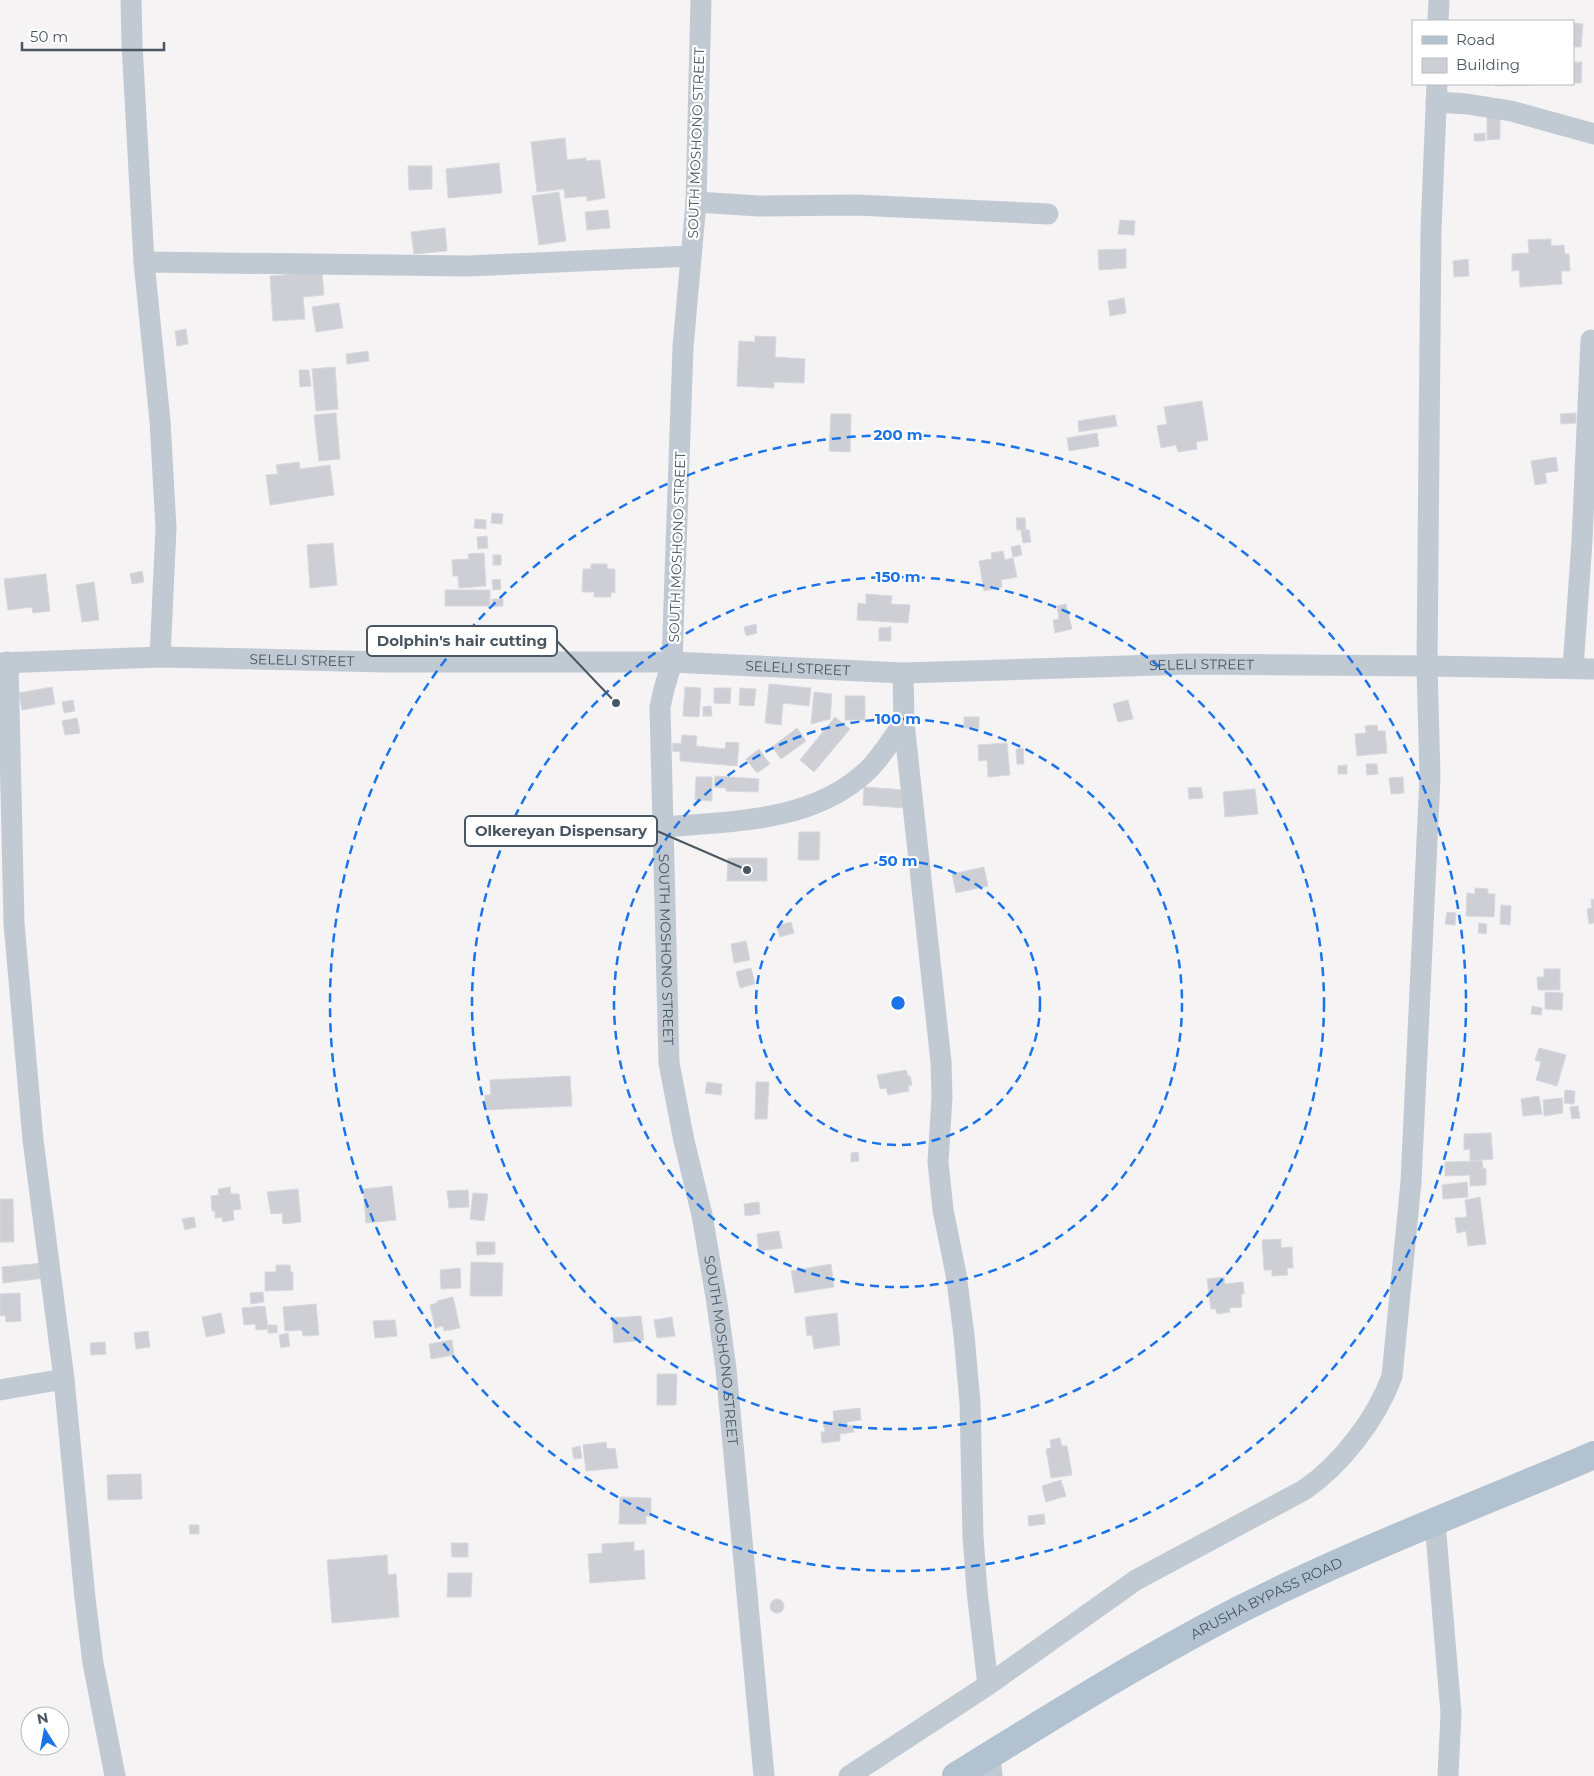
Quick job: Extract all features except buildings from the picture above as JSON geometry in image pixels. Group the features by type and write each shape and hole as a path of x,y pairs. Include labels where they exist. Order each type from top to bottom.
{"main road":[{"name":"ARUSHA BYPASS ROAD","path":"956,1776 991,1766 1140,1664 1237,1611 1332,1566 1594,1456"}],"street":[{"path":"131,0 144,262 160,420 166,528 160,657"},
{"name":"SOUTH MOSHONO STREET","path":"701,0 696,202 683,347 672,662 660,706 670,1063 684,1141 702,1215 726,1369 764,1776"},
{"path":"1438,0 1438,20"},
{"path":"849,1776 988,1685 1136,1580 1318,1481 1332,1469 1368,1422 1386,1393 1392,1376 1411,1182 1430,777 1427,666 1431,229 1436,93 1467,104 1511,111 1594,134"},
{"path":"696,202 759,206 856,205 1048,214"},
{"path":"144,262 468,266 691,256"},
{"path":"1573,668 1582,541 1591,340"},
{"name":"SELELI STREET","path":"4,662 160,657 387,662 672,662 903,673 1189,664 1594,668"},
{"path":"4,662 15,933 32,1140 64,1379 85,1598 95,1672 114,1776"},
{"path":"903,673 904,723 941,1062 942,1097 938,1162 943,1210 956,1274 964,1335 970,1403 974,1554 988,1685"},
{"path":"664,827 760,819 802,808 838,794 868,770 904,723"},
{"path":"0,1390 64,1379"},
{"path":"1435,1522 1451,1713 1448,1776"}],"place":[{"name":"Dolphin's hair cutting","path":"616,703"},
{"name":"Olkereyan Dispensary","path":"747,870"}]}
